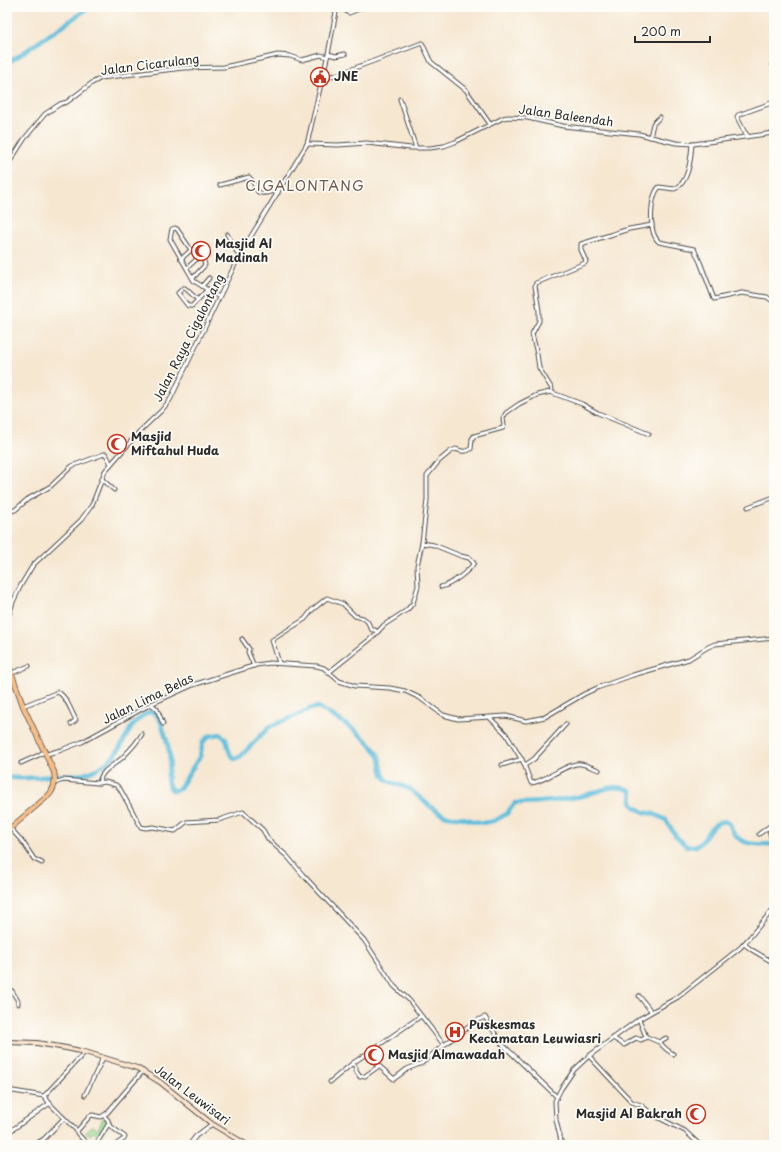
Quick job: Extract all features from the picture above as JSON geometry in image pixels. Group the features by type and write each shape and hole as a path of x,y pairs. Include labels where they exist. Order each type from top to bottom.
{"main road":[{"path":"8,666 12,673 22,706 46,752 54,772 55,782 52,791 8,830"},
{"name":"Jalan Leuwisari","path":"7,1042 37,1043 85,1052 143,1071 168,1088 212,1124 247,1145"}],"street":[{"name":"Jalan Raya Cigalontang","path":"7,621 30,568 76,526 86,514 98,492 103,474 135,436 166,405 239,256 307,144 337,7"},
{"path":"343,7 349,13 364,7"},
{"path":"322,78 336,75 422,43 431,62 466,90 490,124"},
{"name":"Jalan Cicarulang","path":"7,166 25,138 45,114 60,104 67,102 92,83 102,78 184,68 224,67 278,55 306,60 321,55 336,56 344,54"},
{"path":"400,99 416,148"},
{"path":"748,136 737,117 738,115 774,102"},
{"path":"532,112 532,119"},
{"name":"Jalan Baleendah","path":"307,144 345,145 367,143 416,148 444,146 505,117 532,119 563,126 639,134 676,143 692,144 774,133"},
{"path":"650,137 653,124 660,117"},
{"path":"692,144 690,167 682,183 674,189 659,187 656,190 651,220 655,236 659,242 692,247 695,251 714,299 742,293 767,297 774,302"},
{"path":"220,185 250,178 258,191 266,194 273,191 278,193"},
{"path":"551,392 552,386 543,375 538,365 538,354 532,334 539,321 535,286 537,282 586,262 581,250 581,244 629,228 652,225"},
{"path":"193,278 205,265 203,258 196,251 191,250 177,228 172,229 170,239 181,259 196,283 208,289 219,298"},
{"path":"227,234 239,256"},
{"path":"181,259 191,250"},
{"path":"187,268 201,255"},
{"path":"202,286 210,278"},
{"path":"198,300 185,288 178,293 190,306 192,306 198,300 208,289"},
{"path":"328,673 384,625 407,610 413,603 418,586 417,566 422,543 427,500 427,476 433,467 453,450 469,450 471,448 472,439 474,436 502,430 504,426 502,418 514,407 537,395 551,392 568,400 582,404 598,413 618,420 648,434"},
{"path":"7,512 17,509 28,500 51,486 72,466 78,463 104,454 107,456 111,464"},
{"path":"102,479 114,490"},
{"path":"748,507 774,497"},
{"path":"422,543 434,545 469,558 474,563 456,579 446,586 441,587"},
{"path":"279,663 272,640 305,619 312,610 327,598 343,604 355,616 363,618 372,630 377,632"},
{"name":"Jalan Lima Belas","path":"21,763 46,752 61,750 82,742 151,704 193,685 254,666 279,663 317,666 324,668 339,681 355,686 390,688 405,691 420,698 443,715 458,719 506,716 526,721 534,721 545,717 597,688 633,675 689,659 715,644 774,638"},
{"path":"242,639 249,649 248,652 254,666"},
{"path":"7,647 8,666"},
{"path":"12,673 29,666"},
{"path":"22,706 58,692 62,694 71,708 76,720 71,724"},
{"path":"151,704 157,709 163,724"},
{"path":"490,718 506,734 522,760 531,783 575,764 582,764 599,770"},
{"path":"524,764 526,765 534,760 566,724"},
{"path":"99,783 100,776 125,755 142,734"},
{"path":"502,765 522,760"},
{"path":"55,782 63,780 99,783 107,782 116,785 133,811 140,827 143,828 153,827 175,831 186,822 219,820 243,812 263,830 268,838 287,856 364,940 394,986 409,1000 444,1046"},
{"path":"759,834 774,823"},
{"path":"769,828 773,847 771,862 774,869"},
{"path":"8,830 22,841 34,859 42,863"},
{"path":"562,1145 555,1114 555,1106 556,1096 567,1079 589,1056 651,1011 678,997 744,944 774,908"},
{"path":"744,944 774,963"},
{"path":"7,988 12,991 18,1001 18,1004"},
{"path":"639,996 651,1011"},
{"path":"330,1082 353,1063 421,1016"},
{"path":"366,1055 394,1079 407,1069 422,1063 484,1017 487,1019 501,1043 556,1096"},
{"path":"639,1019 646,1037 659,1042 673,1054"},
{"path":"613,1038 624,1045 635,1038 641,1040 646,1037"},
{"path":"659,1042 666,1038"},
{"path":"44,1096 85,1052"},
{"path":"589,1056 632,1102 640,1105 653,1115 685,1131 700,1145"},
{"path":"86,1095 103,1058"},
{"path":"353,1063 360,1077 365,1076 378,1066"},
{"path":"77,1131 90,1116 104,1116 143,1071"},
{"path":"7,1090 44,1096 88,1145"},
{"path":"9,1132 50,1103"},
{"path":"104,1116 109,1123 125,1137 118,1143"},
{"path":"34,1145 44,1139 64,1118"},
{"path":"98,1141 109,1123"},
{"path":"189,1145 196,1136 212,1124"},
{"path":"236,1145 239,1141"}],"green space":[{"path":"103,1118 108,1121 102,1134 99,1133 98,1135 94,1132 90,1135 86,1132 91,1126 98,1129"}],"waterway":[{"path":"7,63 90,7"},
{"path":"7,777 29,778 59,775 80,775 92,771 113,757 118,751 131,727 141,717 150,712 158,717 166,736 170,762 167,781 173,791 179,789 200,756 203,742 209,736 220,734 226,739 230,754 235,759 241,756 269,727 309,709 318,707 358,733 372,746 378,754 382,773 388,780 408,788 433,808 450,817 461,817 483,823 493,821 505,815 515,803 559,800 583,796 607,788 619,787 631,791 632,803 635,807 666,820 675,835 686,846 696,846 700,844 713,826 724,821 730,824 736,837 747,843 774,844"}],"place":[{"name":"JNE","path":"320,77"},
{"name":"Masjid Al Madinah","path":"201,251"},
{"name":"Masjid Miftahul Huda","path":"117,444"},
{"name":"Puskesmas Kecamatan Leuwiasri","path":"455,1032"},
{"name":"Masjid Almawadah","path":"374,1055"},
{"name":"Masjid Al Bakrah","path":"696,1114"}],"district":[{"name":"CIGALONTANG","path":"305,186"}]}
